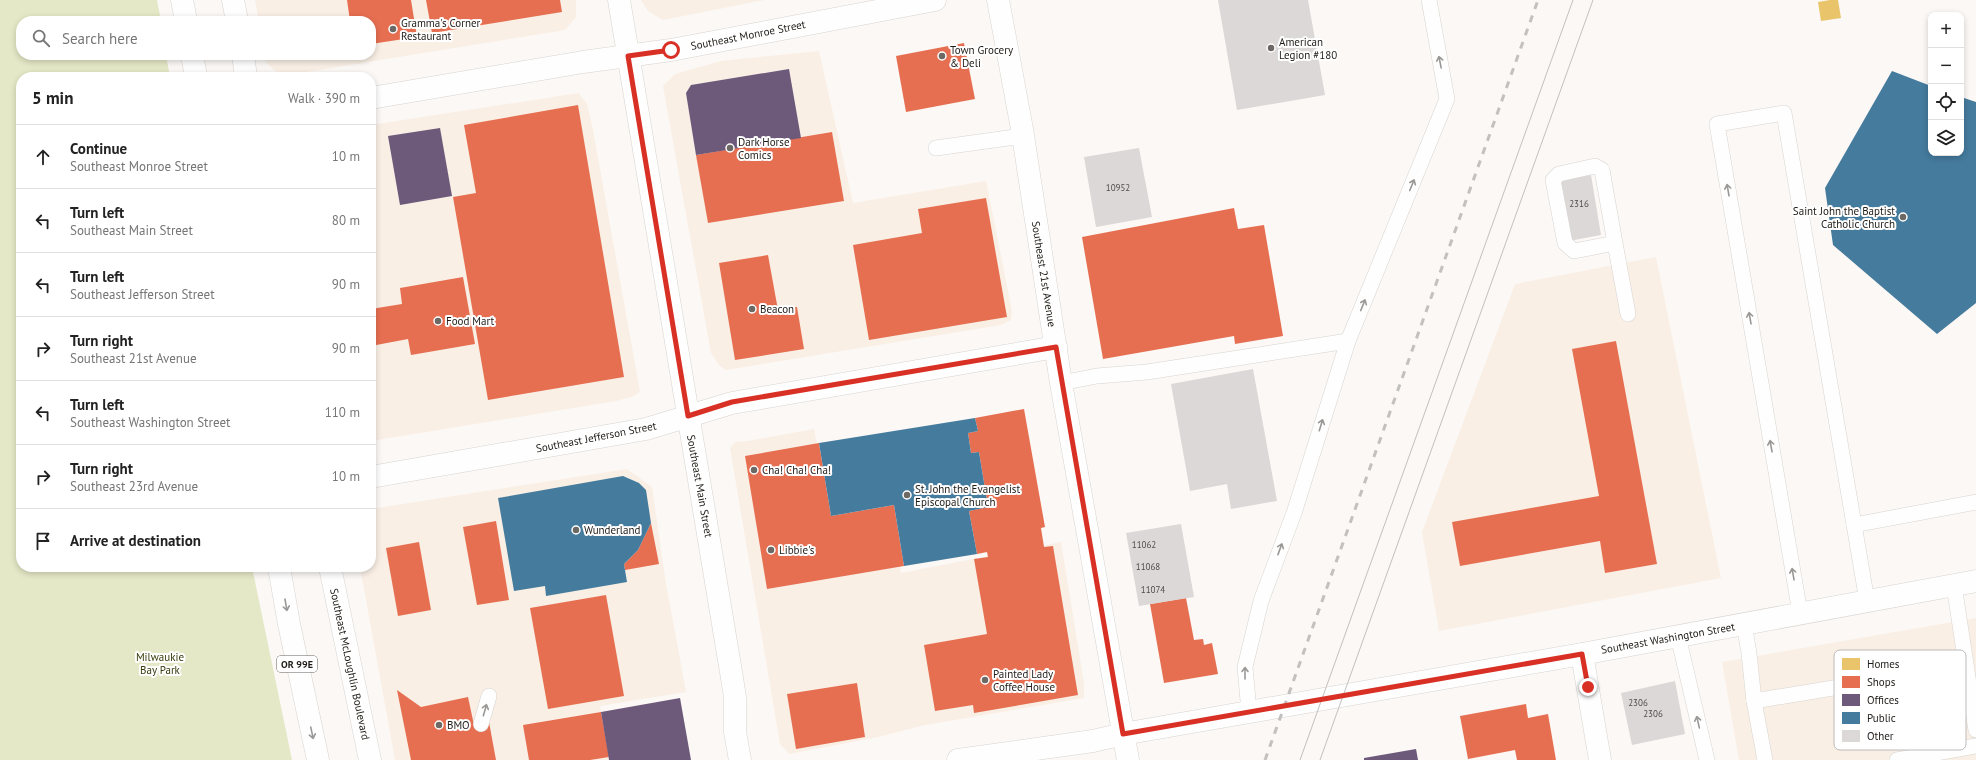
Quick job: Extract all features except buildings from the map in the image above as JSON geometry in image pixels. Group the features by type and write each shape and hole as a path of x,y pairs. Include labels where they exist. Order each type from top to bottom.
{"street":[{"path":"182,0 185,16"},
{"path":"233,0 236,16"},
{"name":"Southeast Main Street","path":"619,0 732,672 735,697 735,732 740,760"},
{"name":"Southeast Monroe Street","path":"376,97 671,50 935,0"},
{"name":"Southeast 21st Avenue","path":"998,0 1023,136 1061,383 1128,760"},
{"path":"193,60 195,72"},
{"path":"244,60 245,72"},
{"name":"Southeast Jefferson Street","path":"376,476 646,429 732,402 1056,347"},
{"name":"OR 99E","path":"280,572 289,624 318,760"},
{"name":"Southeast McLoughlin Boulevard","path":"331,572 370,760"},
{"name":"Southeast Washington Street","path":"958,760 1093,741 1123,734 1582,654 1976,581"},
{"path":"1582,654 1600,760"}],"lane":[{"path":"1249,712 1245,667 1261,601 1294,513 1348,341 1447,99 1429,0"},
{"path":"1800,613 1717,124 1784,113 1866,601"},
{"path":"936,148 1023,136"},
{"path":"1615,243 1574,251 1565,243 1553,180 1559,174 1595,166 1602,170 1628,314"},
{"path":"1061,383 1097,376 1147,372 1348,341"},
{"path":"1854,525 1976,502"},
{"path":"1954,585 1964,650"},
{"path":"1744,624 1749,653 1754,701 1765,760"},
{"path":"1678,636 1707,760"},
{"path":"1966,666 1976,730"},
{"path":"1754,701 1834,688"},
{"path":"481,724 489,696"},
{"path":"1966,748 1976,746"},
{"path":"1897,760 1953,750"}],"shaded area":[{"path":"255,0 576,0 576,17 565,30 306,72 278,72 275,71 266,60 376,60 376,16 258,16"},
{"path":"641,0 764,0 663,20 648,11"},
{"path":"819,51 853,203 986,181 1012,311 1011,320 1001,325 726,370 719,365 711,353 663,86 675,74 721,61"},
{"path":"579,93 587,104 593,130 640,392 632,397 616,401 376,440 376,124"},
{"path":"1656,257 1721,578 1439,631 1422,532 1515,284"},
{"path":"814,429 831,516 893,506 901,573 1061,542 1084,683 1084,698 925,725 878,737 789,754 780,744 730,448 735,442"},
{"path":"627,469 652,487 665,578 686,692 600,706 609,760 395,760 361,572 376,572 376,508"},
{"path":"1976,618 1976,760 1739,760 1722,662"}],"green space":[{"name":"Milwaukie Bay Park","path":"0,0 157,0 160,16 16,16 16,60 167,60 169,72 16,72 16,572 253,572 292,760 0,760"}],"tram line":[{"path":"1300,760 1573,0"},
{"path":"1320,760 1593,0"}],"railway":[{"path":"1265,760 1538,0"}],"place":[{"name":"Gramma's Corner Restaurant","path":"393,29"},
{"name":"American Legion #180","path":"1271,48"},
{"name":"Town Grocery & Deli","path":"942,56"},
{"name":"Dark Horse Comics","path":"730,148"},
{"name":"Saint John the Baptist Catholic Church","path":"1903,217"},
{"name":"Beacon","path":"752,309"},
{"name":"Food Mart","path":"438,321"},
{"name":"Cha! Cha! Cha!","path":"754,470"},
{"name":"St. John the Evangelist Episcopal Church","path":"907,495"},
{"name":"Wunderland","path":"576,530"},
{"name":"Libbie's","path":"771,550"},
{"name":"Painted Lady Coffee House","path":"985,680"},
{"name":"BMO","path":"439,725"}],"route":[{"path":"671,50 628,56 688,416 732,402 1056,347 1061,383 1123,734 1343,696 1446,676 1582,654 1588,687"}]}
